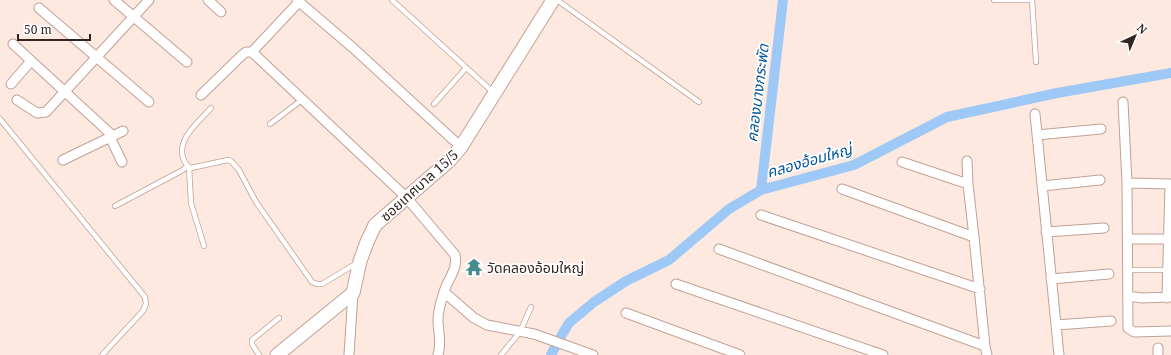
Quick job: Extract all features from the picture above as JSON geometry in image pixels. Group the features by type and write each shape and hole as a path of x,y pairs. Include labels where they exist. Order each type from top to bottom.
{"street":[{"path":"114,0 187,62"},
{"path":"18,100 37,113 44,113 66,92 149,0"},
{"path":"208,0 221,12"},
{"name":"ซอยเทศบาล 15/5","path":"353,293 360,261 367,242 376,225 406,197 450,160 461,147 553,0"},
{"path":"252,52 298,1 352,47 461,147"},
{"path":"39,8 149,102"},
{"path":"13,44 66,92 111,136 122,162"},
{"path":"201,95 241,56 246,52 252,52 406,197 455,255 457,263 446,284 439,308 438,322 440,333 438,355"},
{"path":"11,84 31,61"},
{"path":"1123,102 1127,183 1128,328 1134,332 1171,331"},
{"path":"1035,114 1059,355"},
{"path":"1037,135 1102,128"},
{"path":"63,160 123,131"},
{"path":"718,249 986,350 968,184 967,161"},
{"path":"902,162 968,184"},
{"path":"1042,186 1100,180"},
{"path":"1127,183 1170,184 1169,298 1142,298 1128,296"},
{"path":"842,189 974,237"},
{"path":"761,215 980,289"},
{"path":"1046,232 1104,228"},
{"path":"1128,239 1170,239"},
{"path":"1051,279 1109,274"},
{"path":"676,284 883,355"},
{"path":"444,292 474,318 487,325 534,334 592,355"},
{"path":"277,355 353,293"},
{"path":"349,355 353,293"},
{"path":"626,313 740,355"},
{"path":"1056,325 1111,321"}],"lane":[{"path":"392,0 494,93"},
{"path":"557,0 699,102"},
{"path":"994,0 1032,0 1036,62"},
{"path":"434,104 466,68"},
{"path":"270,124 303,99"},
{"path":"204,246 191,203 188,167 182,152 182,144 185,137 211,108"},
{"path":"0,119 145,297 146,304 143,312 102,355"},
{"path":"115,206 188,167 198,167 228,160 231,161 239,170 256,202 312,282 322,284 360,261"},
{"path":"1127,270 1170,270"},
{"path":"501,355 520,332 531,307"},
{"path":"259,355 252,344 252,340 279,318"}],"waterway":[{"name":"คลองบางกระพัด","path":"761,190 783,0"},
{"name":"คลองอ้อมใหญ่","path":"551,355 569,323 594,302 626,281 669,260 729,209 761,190 854,165 947,117 1057,93 1171,73"}],"place":[{"name":"วัดคลองอ้อมใหญ่","path":"474,267"}]}
